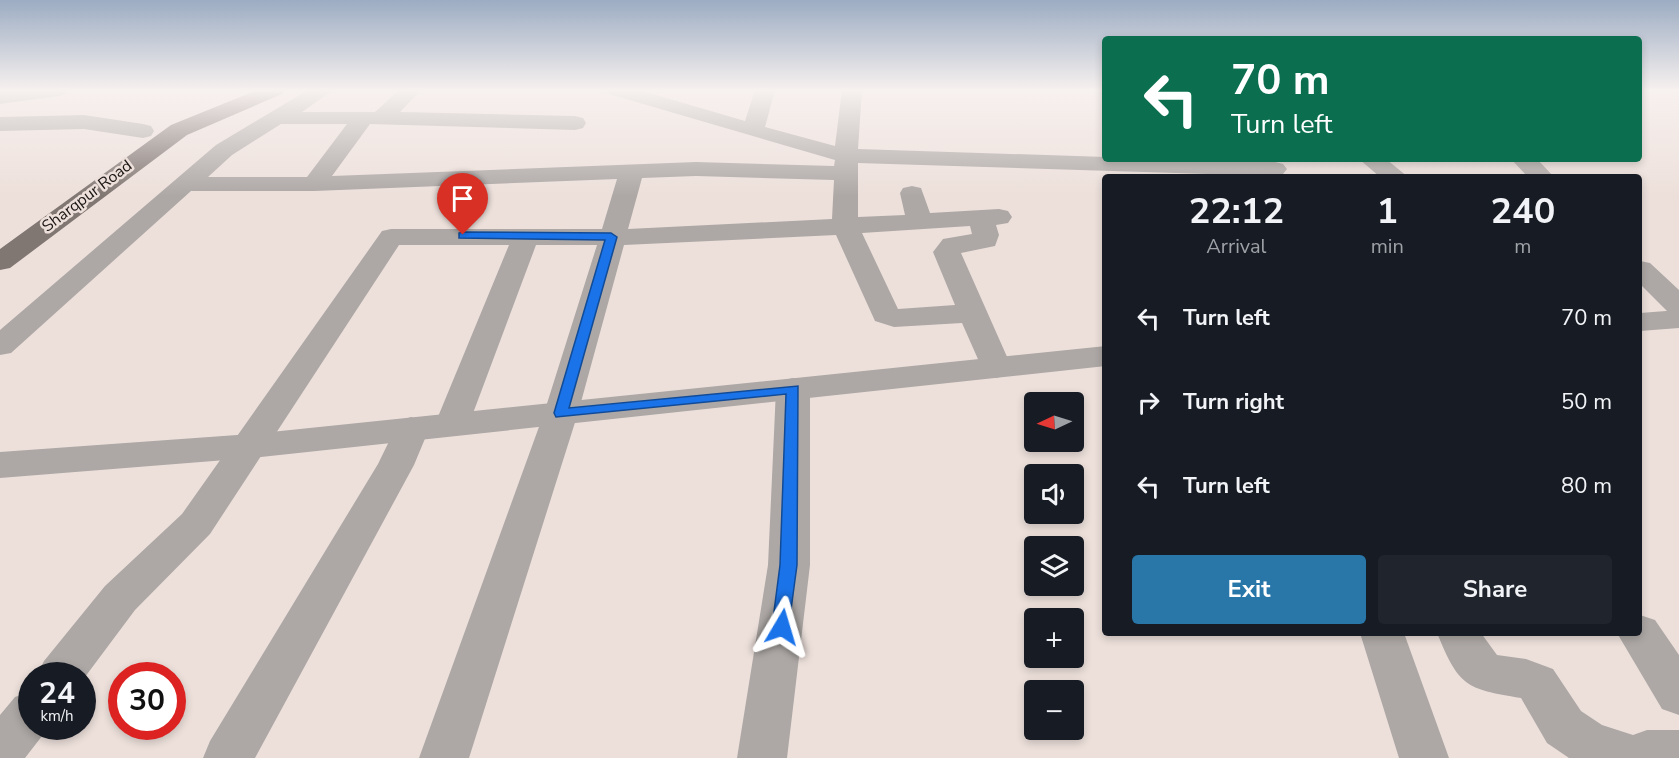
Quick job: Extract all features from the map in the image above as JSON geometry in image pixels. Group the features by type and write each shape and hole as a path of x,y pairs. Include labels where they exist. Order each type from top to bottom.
{"main road":[{"name":"Sharqpur Road","path":"95,165 143,131 157,125"},
{"name":"Sharqpur Road","path":"0,262 179,129 188,125"}],"street":[{"path":"106,125 143,131"},
{"path":"0,346 224,150 264,125"},
{"path":"314,184 340,146 364,125"},
{"path":"737,125 846,164"},
{"path":"753,130 754,125"},
{"path":"849,125 844,226 888,317 972,313"},
{"path":"186,184 314,184 846,164 886,159 1004,159 1274,168"},
{"path":"1375,162 1392,174"},
{"path":"1526,162 1539,174"},
{"path":"444,758 561,413 632,171"},
{"path":"912,193 920,222"},
{"path":"70,662 120,598 196,524 251,446 389,238 400,235 669,236 990,218 985,240 953,244 947,249 996,368"},
{"path":"452,424 526,236"},
{"path":"1642,270 1679,306"},
{"path":"1642,322 1679,319"},
{"path":"0,465 251,446 1102,356"},
{"path":"762,758 789,565 793,389"},
{"path":"228,758 396,465 411,429"},
{"path":"1383,636 1424,758"},
{"path":"1460,636 1471,660 1478,668 1492,675 1535,682 1542,688 1559,720 1572,733 1633,758 1647,753 1679,753"},
{"path":"1641,636 1679,694"},
{"path":"0,752 18,730"}],"route":[{"path":"463,235 611,237 561,413 793,389 793,473 789,565 782,627"}]}
